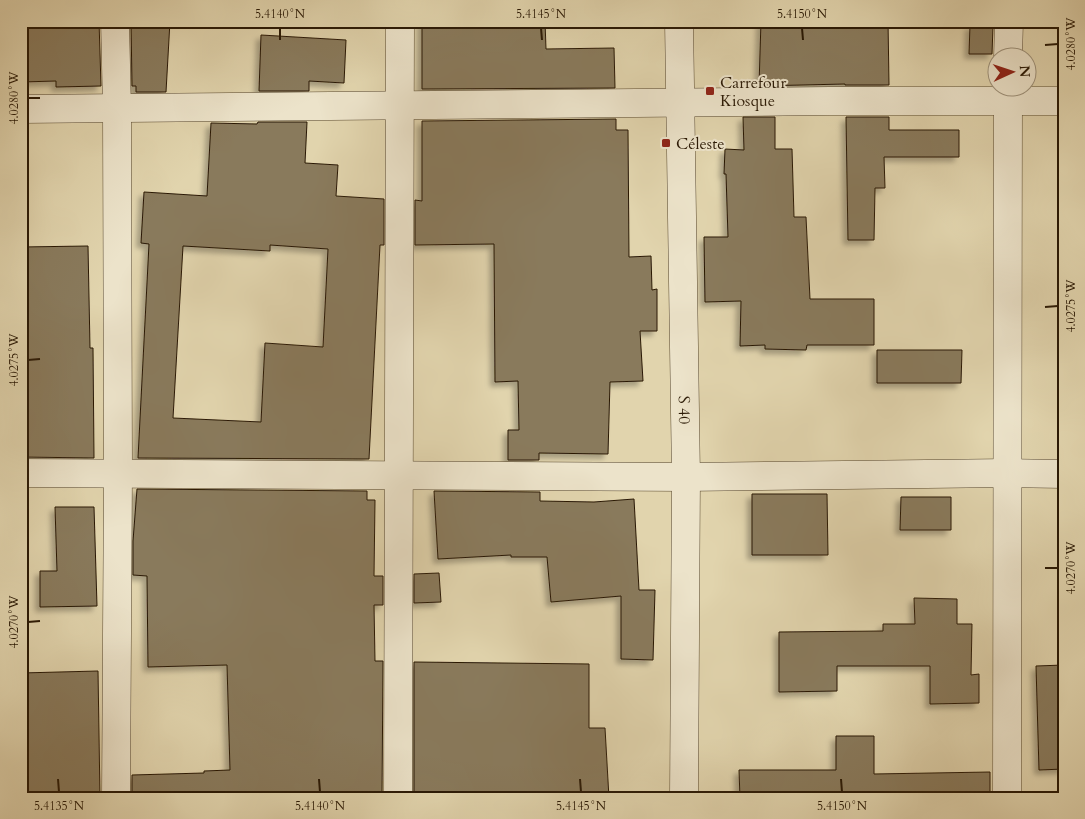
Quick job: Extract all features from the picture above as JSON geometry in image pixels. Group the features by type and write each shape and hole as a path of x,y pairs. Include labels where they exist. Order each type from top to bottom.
{"street":[{"path":"115,21 118,109 116,798"},
{"path":"398,798 400,21"},
{"name":"S 40","path":"679,21 686,477 684,798"},
{"path":"1008,48 1009,21"},
{"path":"21,109 679,104 830,101 988,95"},
{"path":"1007,798 1008,98"},
{"path":"1038,98 1064,101"},
{"path":"21,472 686,477 1008,472 1064,474"}],"building":[{"path":"21,21 99,21 101,86 56,87 56,81 21,82"},
{"path":"131,21 170,21 166,92 136,92 136,86 132,86"},
{"path":"422,21 545,21 546,49 614,48 615,88 422,89"},
{"path":"761,21 888,21 889,85 759,86"},
{"path":"970,25 993,26 992,48 988,48 988,54 969,54"},
{"path":"261,35 346,40 344,83 309,81 309,91 259,91"},
{"path":"743,117 775,117 775,149 792,149 794,217 806,217 810,299 874,299 874,345 807,345 806,350 765,349 765,345 740,346 741,301 705,302 704,237 728,237 726,174 724,174 725,149 744,150"},
{"path":"846,117 889,117 889,130 959,130 959,157 884,157 885,188 875,188 874,240 848,240"},
{"path":"616,119 616,130 628,130 629,257 651,256 652,290 657,289 657,331 640,331 643,381 610,382 608,454 539,453 539,460 508,460 508,430 519,430 518,381 495,382 494,244 415,245 415,200 422,201 422,121"},
{"path":"258,122 307,122 305,163 338,165 336,196 384,199 384,245 380,245 369,459 138,458 149,244 141,243 144,192 207,196 211,123 257,124","holes":["270,245 328,249 323,347 265,343 261,422 173,418 183,246 270,251"]},
{"path":"88,246 90,348 93,348 94,458 21,457 21,247"},
{"path":"877,350 962,350 961,383 877,383"},
{"path":"137,489 367,491 367,500 375,500 374,576 383,576 383,605 374,605 375,661 383,661 382,798 132,798 132,775 204,773 204,771 230,770 227,665 148,667 147,576 133,575 133,541"},
{"path":"434,491 540,492 540,501 594,502 634,499 639,590 655,590 653,660 621,659 621,596 551,602 547,557 511,557 511,555 438,559"},
{"path":"752,494 827,494 828,555 752,555"},
{"path":"901,497 951,497 951,530 900,530"},
{"path":"55,507 94,507 97,606 40,607 40,571 57,571"},
{"path":"439,573 441,602 414,603 414,574"},
{"path":"914,598 957,599 957,624 972,624 971,675 979,674 979,703 930,704 930,666 837,666 837,691 779,692 779,632 883,631 883,624 915,624"},
{"path":"414,662 589,664 589,728 605,728 609,798 414,798"},
{"path":"1064,665 1064,769 1039,770 1036,666"},
{"path":"98,671 100,798 21,798 21,673"},
{"path":"836,736 874,736 874,774 990,772 990,798 740,798 739,770 836,770"}],"place":[{"name":"Carrefour Kiosque","path":"710,91"},
{"name":"Céleste","path":"666,143"}]}
